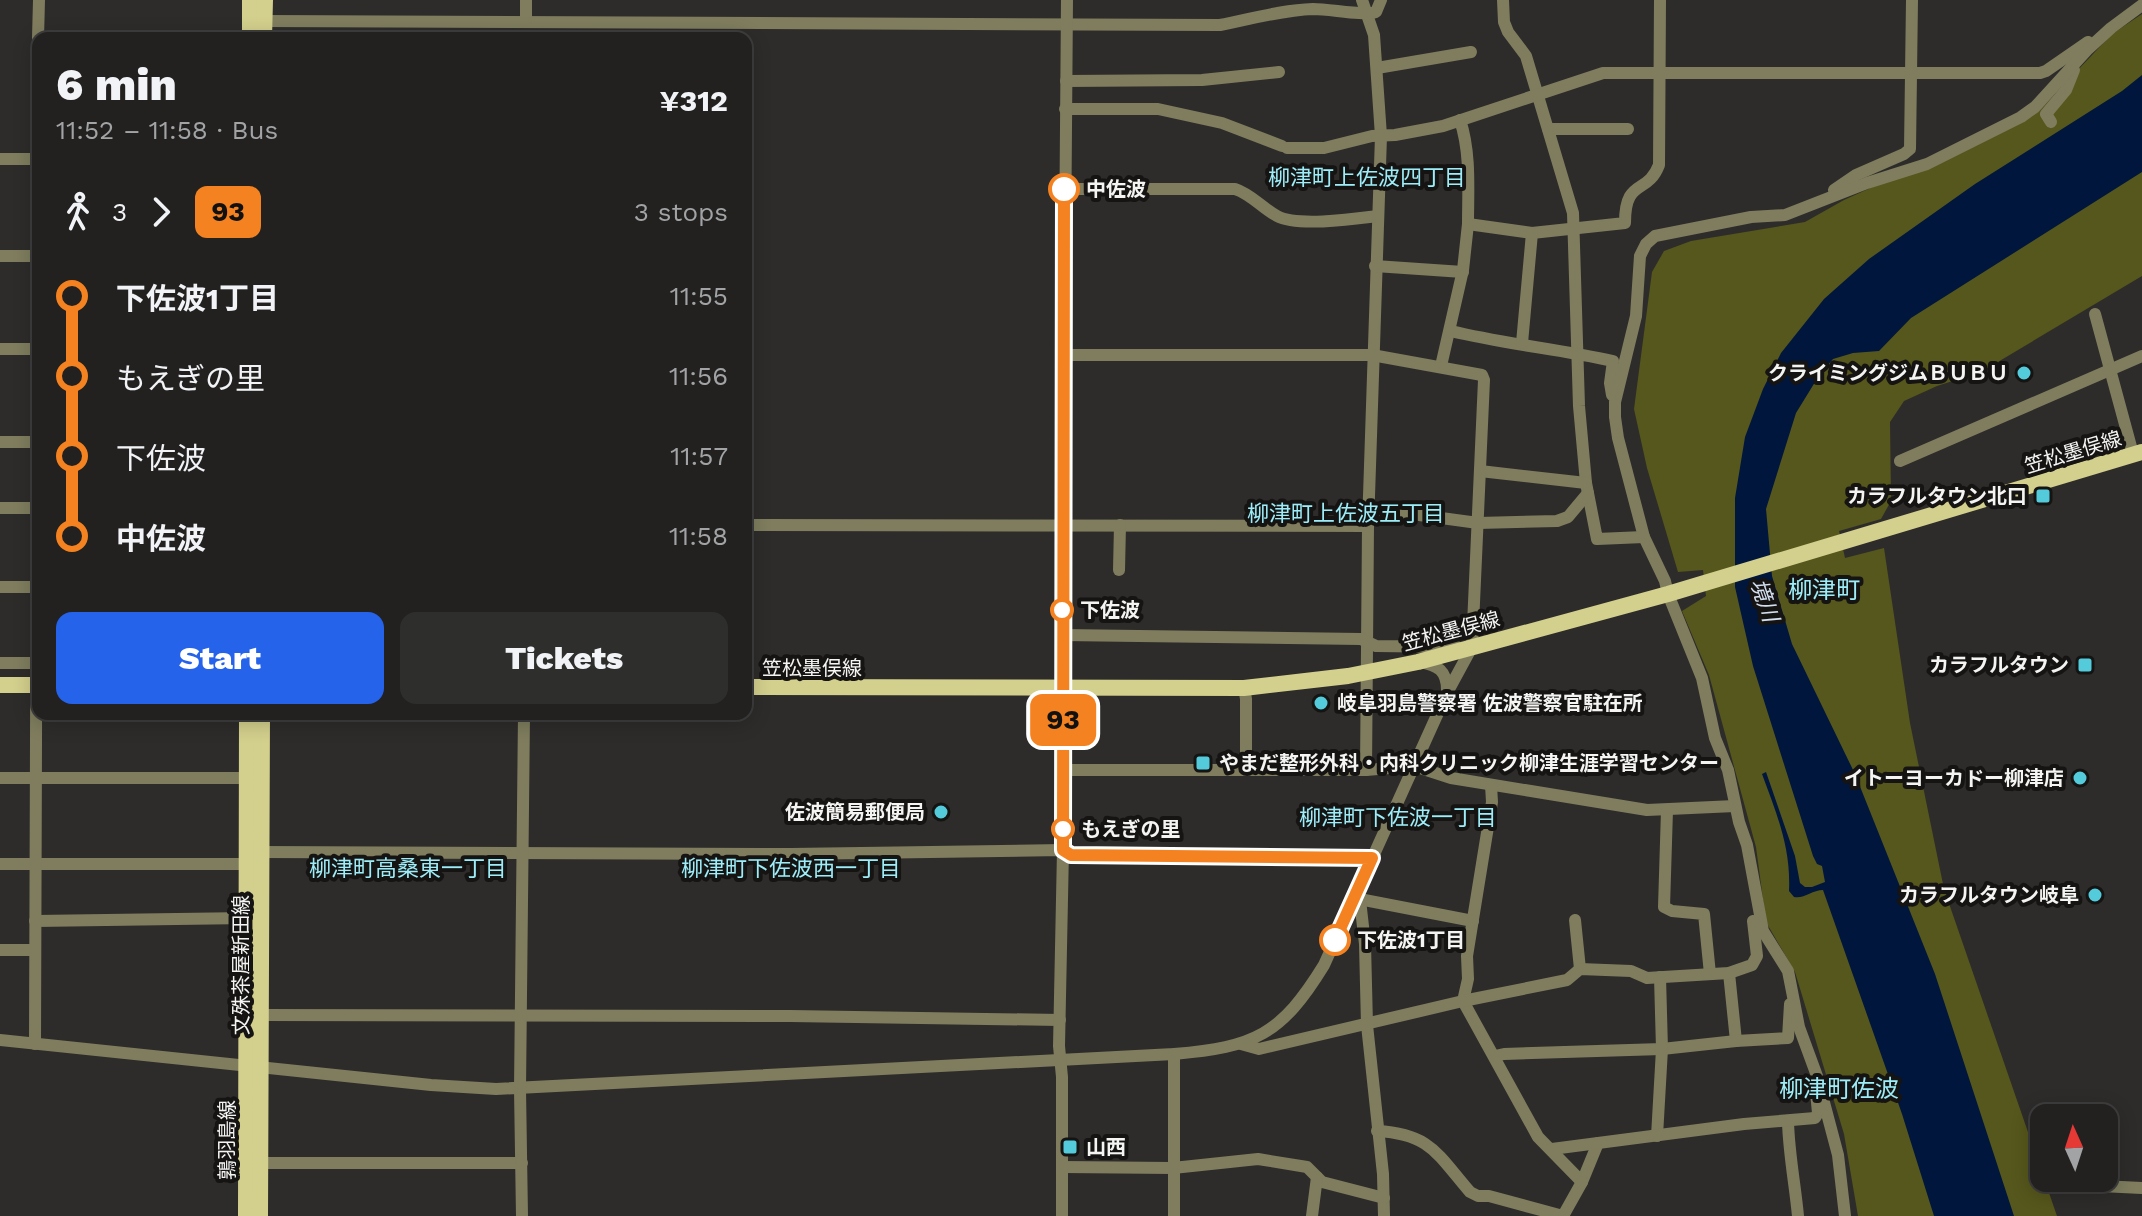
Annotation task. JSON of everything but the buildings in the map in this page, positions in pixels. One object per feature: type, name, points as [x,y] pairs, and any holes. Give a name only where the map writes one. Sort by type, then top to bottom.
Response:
[{"type":"main road","points":[[250,0],[250,32]]},
{"type":"main road","points":[[264,30],[265,0]]},
{"type":"main road","name":"笠松墨俣線","points":[[752,687],[1244,688],[1367,673],[1676,592],[2137,453]]},
{"type":"main road","points":[[0,685],[32,685]]},
{"type":"main road","points":[[247,720],[248,918],[254,1065]]},
{"type":"main road","name":"文殊茶屋新田線","points":[[260,1216],[254,1065],[261,1015],[262,720]]},
{"type":"main road","name":"鶉羽島線","points":[[246,1216],[254,1065]]},
{"type":"street","points":[[38,32],[39,0]]},
{"type":"street","points":[[526,0],[526,22]]},
{"type":"street","points":[[1062,1216],[1060,1020],[1067,0]]},
{"type":"street","points":[[1362,0],[1374,35],[1381,136],[1368,508],[1366,770]]},
{"type":"street","points":[[264,30],[526,22],[1220,25],[1283,11],[1311,9],[1368,15],[1376,12],[1381,0]]},
{"type":"street","points":[[1503,0],[1504,22],[1526,56],[1574,227],[1577,353],[1587,488],[1597,539],[1644,537]]},
{"type":"street","points":[[1468,224],[1532,233],[1625,223],[1629,195],[1658,170],[1660,0]]},
{"type":"street","points":[[1827,198],[1856,175],[1910,149],[1912,0]]},
{"type":"street","points":[[1615,402],[1636,316],[1640,256],[1655,236],[1751,217],[1785,215],[1927,164],[2035,107],[2097,41],[2142,5]]},
{"type":"street","points":[[1065,109],[1158,109],[1222,123],[1285,147],[1324,148],[1443,126],[1603,73],[2040,73],[2088,42],[2097,41]]},
{"type":"street","points":[[1377,68],[1471,52]]},
{"type":"street","points":[[2051,122],[2046,114],[2066,90],[2074,72],[2072,67]]},
{"type":"street","points":[[1066,81],[1202,80],[1279,72]]},
{"type":"street","points":[[1441,366],[1463,272],[1468,224],[1469,183],[1460,120]]},
{"type":"street","points":[[1548,129],[1628,129]]},
{"type":"street","points":[[0,159],[32,159]]},
{"type":"street","points":[[1064,189],[1235,189],[1244,191],[1284,219],[1330,221],[1378,216]]},
{"type":"street","points":[[1522,343],[1532,233]]},
{"type":"street","points":[[0,256],[32,256]]},
{"type":"street","points":[[1375,266],[1463,272]]},
{"type":"street","points":[[2095,314],[2137,453]]},
{"type":"street","points":[[1451,331],[1613,361],[1610,383],[1618,438],[1644,537],[1665,581],[1676,592],[1702,678],[1715,738],[1728,770],[1747,845],[1763,931],[1788,971],[1799,1027],[1817,1076],[1838,1155],[1841,1206],[1845,1216]]},
{"type":"street","points":[[0,349],[32,349]]},
{"type":"street","points":[[0,1040],[464,1088],[520,1089],[1174,1054],[1211,1051],[1241,1044],[1271,1030],[1301,1002],[1324,965],[1357,899],[1372,858],[1447,693],[1472,647],[1484,380],[1482,375],[1372,355],[1063,355]]},
{"type":"street","points":[[1900,461],[2142,356]]},
{"type":"street","points":[[0,442],[32,442]]},
{"type":"street","points":[[1480,471],[1587,488]]},
{"type":"street","points":[[1368,508],[1478,523],[1557,521],[1568,517],[1587,488]]},
{"type":"street","points":[[0,508],[32,508]]},
{"type":"street","points":[[752,525],[1368,526]]},
{"type":"street","points":[[1119,570],[1120,525]]},
{"type":"street","points":[[0,587],[32,587]]},
{"type":"street","points":[[1062,635],[1361,639],[1376,646],[1472,647]]},
{"type":"street","points":[[1418,662],[1434,664],[1443,671],[1447,678],[1447,693]]},
{"type":"street","points":[[0,663],[32,663]]},
{"type":"street","points":[[1244,688],[1246,770]]},
{"type":"street","points":[[35,1044],[36,720]]},
{"type":"street","points":[[522,1216],[520,1089],[524,720]]},
{"type":"street","points":[[1063,770],[1366,770],[1414,766],[1451,778],[1605,804],[1667,810],[1735,806]]},
{"type":"street","points":[[0,778],[247,778]]},
{"type":"street","points":[[1491,785],[1492,802],[1467,956],[1468,979],[1463,1001],[1538,1137],[1582,1182]]},
{"type":"street","points":[[1667,810],[1664,907],[1672,911],[1704,914],[1710,974]]},
{"type":"street","points":[[260,852],[791,854],[1063,850],[1071,855],[1372,858]]},
{"type":"street","points":[[0,864],[242,864]]},
{"type":"street","points":[[1357,899],[1473,921]]},
{"type":"street","points":[[1357,899],[1365,944],[1367,1025],[1384,1216]]},
{"type":"street","points":[[1241,1044],[1259,1049],[1567,980],[1580,969],[1631,971],[1647,978],[1729,973],[1752,965],[1757,956],[1753,918],[1759,907]]},
{"type":"street","points":[[35,921],[248,918]]},
{"type":"street","points":[[1575,920],[1580,969]]},
{"type":"street","points":[[0,950],[35,950]]},
{"type":"street","points":[[1729,973],[1736,1041]]},
{"type":"street","points":[[1657,1136],[1662,1049],[1660,977]]},
{"type":"street","points":[[1495,1056],[1662,1049],[1788,1038],[1790,1001],[1795,997]]},
{"type":"street","points":[[261,1015],[1060,1020]]},
{"type":"street","points":[[1174,1054],[1174,1216]]},
{"type":"street","points":[[1552,1149],[1815,1118],[1818,1113],[1814,1077],[1817,1076]]},
{"type":"street","points":[[1788,1122],[1789,1162],[1795,1175],[1798,1216]]},
{"type":"street","points":[[1377,1131],[1412,1136],[1427,1142],[1470,1192],[1478,1196],[1489,1196],[1563,1216],[1582,1182],[1598,1143]]},
{"type":"street","points":[[1062,1167],[1173,1168],[1258,1159],[1307,1167],[1322,1182],[1384,1198]]},
{"type":"street","points":[[260,1163],[522,1163]]},
{"type":"street","points":[[1312,1216],[1317,1177]]},
{"type":"street","points":[[2118,1187],[2142,1188]]},
{"type":"shaded area","points":[[2142,14],[2142,276],[1981,372],[1937,386],[1904,401],[1890,422],[1891,501],[1881,519],[1839,531],[1845,558],[1884,548],[1910,723],[1944,889],[2030,1138],[2030,1192],[2049,1192],[2057,1216],[1858,1216],[1844,1134],[1795,972],[1766,922],[1756,847],[1709,675],[1682,611],[1706,596],[1703,570],[1678,572],[1647,468],[1634,409],[1652,272],[1664,251],[1691,241],[1805,222],[1844,200],[2038,112],[2112,34]]},
{"type":"water","name":"境川","points":[[2142,75],[2142,172],[1911,318],[1879,351],[1853,353],[1833,359],[1796,413],[1766,509],[1772,576],[1792,644],[1855,774],[1935,974],[2014,1216],[1934,1216],[1902,1114],[1823,890],[1798,897],[1789,891],[1788,860],[1778,817],[1762,774],[1766,772],[1795,856],[1800,883],[1812,887],[1825,882],[1822,866],[1813,856],[1753,666],[1735,587],[1735,498],[1745,437],[1781,353],[1824,299],[1869,259],[1975,184],[2122,91]]},
{"type":"bus line","name":"93","points":[[1064,189],[1063,850],[1071,855],[1372,858],[1335,940]]},
{"type":"place","name":"中佐波","points":[[1064,189]]},
{"type":"place","name":"クライミングジムＢＵＢＵ","points":[[2024,373]]},
{"type":"place","name":"カラフルタウン北口","points":[[2043,496]]},
{"type":"place","name":"下佐波","points":[[1062,610]]},
{"type":"place","name":"カラフルタウン","points":[[2085,665]]},
{"type":"place","name":"岐阜羽島警察署 佐波警察官駐在所","points":[[1321,703]]},
{"type":"place","name":"やまだ整形外科・内科クリニック柳津生涯学習センター","points":[[1203,763]]},
{"type":"place","name":"イトーヨーカドー柳津店","points":[[2080,778]]},
{"type":"place","name":"佐波簡易郵便局","points":[[941,812]]},
{"type":"place","name":"もえぎの里","points":[[1063,829]]},
{"type":"place","name":"カラフルタウン岐阜","points":[[2095,895]]},
{"type":"place","name":"下佐波1丁目","points":[[1335,940]]},
{"type":"place","name":"山西","points":[[1070,1147]]},
{"type":"district","name":"柳津町上佐波四丁目","points":[[1367,177]]},
{"type":"district","name":"柳津町上佐波五丁目","points":[[1346,513]]},
{"type":"district","name":"柳津町","points":[[1824,590]]},
{"type":"district","name":"柳津町下佐波一丁目","points":[[1398,817]]},
{"type":"district","name":"柳津町高桑東一丁目","points":[[408,868]]},
{"type":"district","name":"柳津町下佐波西一丁目","points":[[791,868]]},
{"type":"district","name":"柳津町佐波","points":[[1839,1089]]}]
